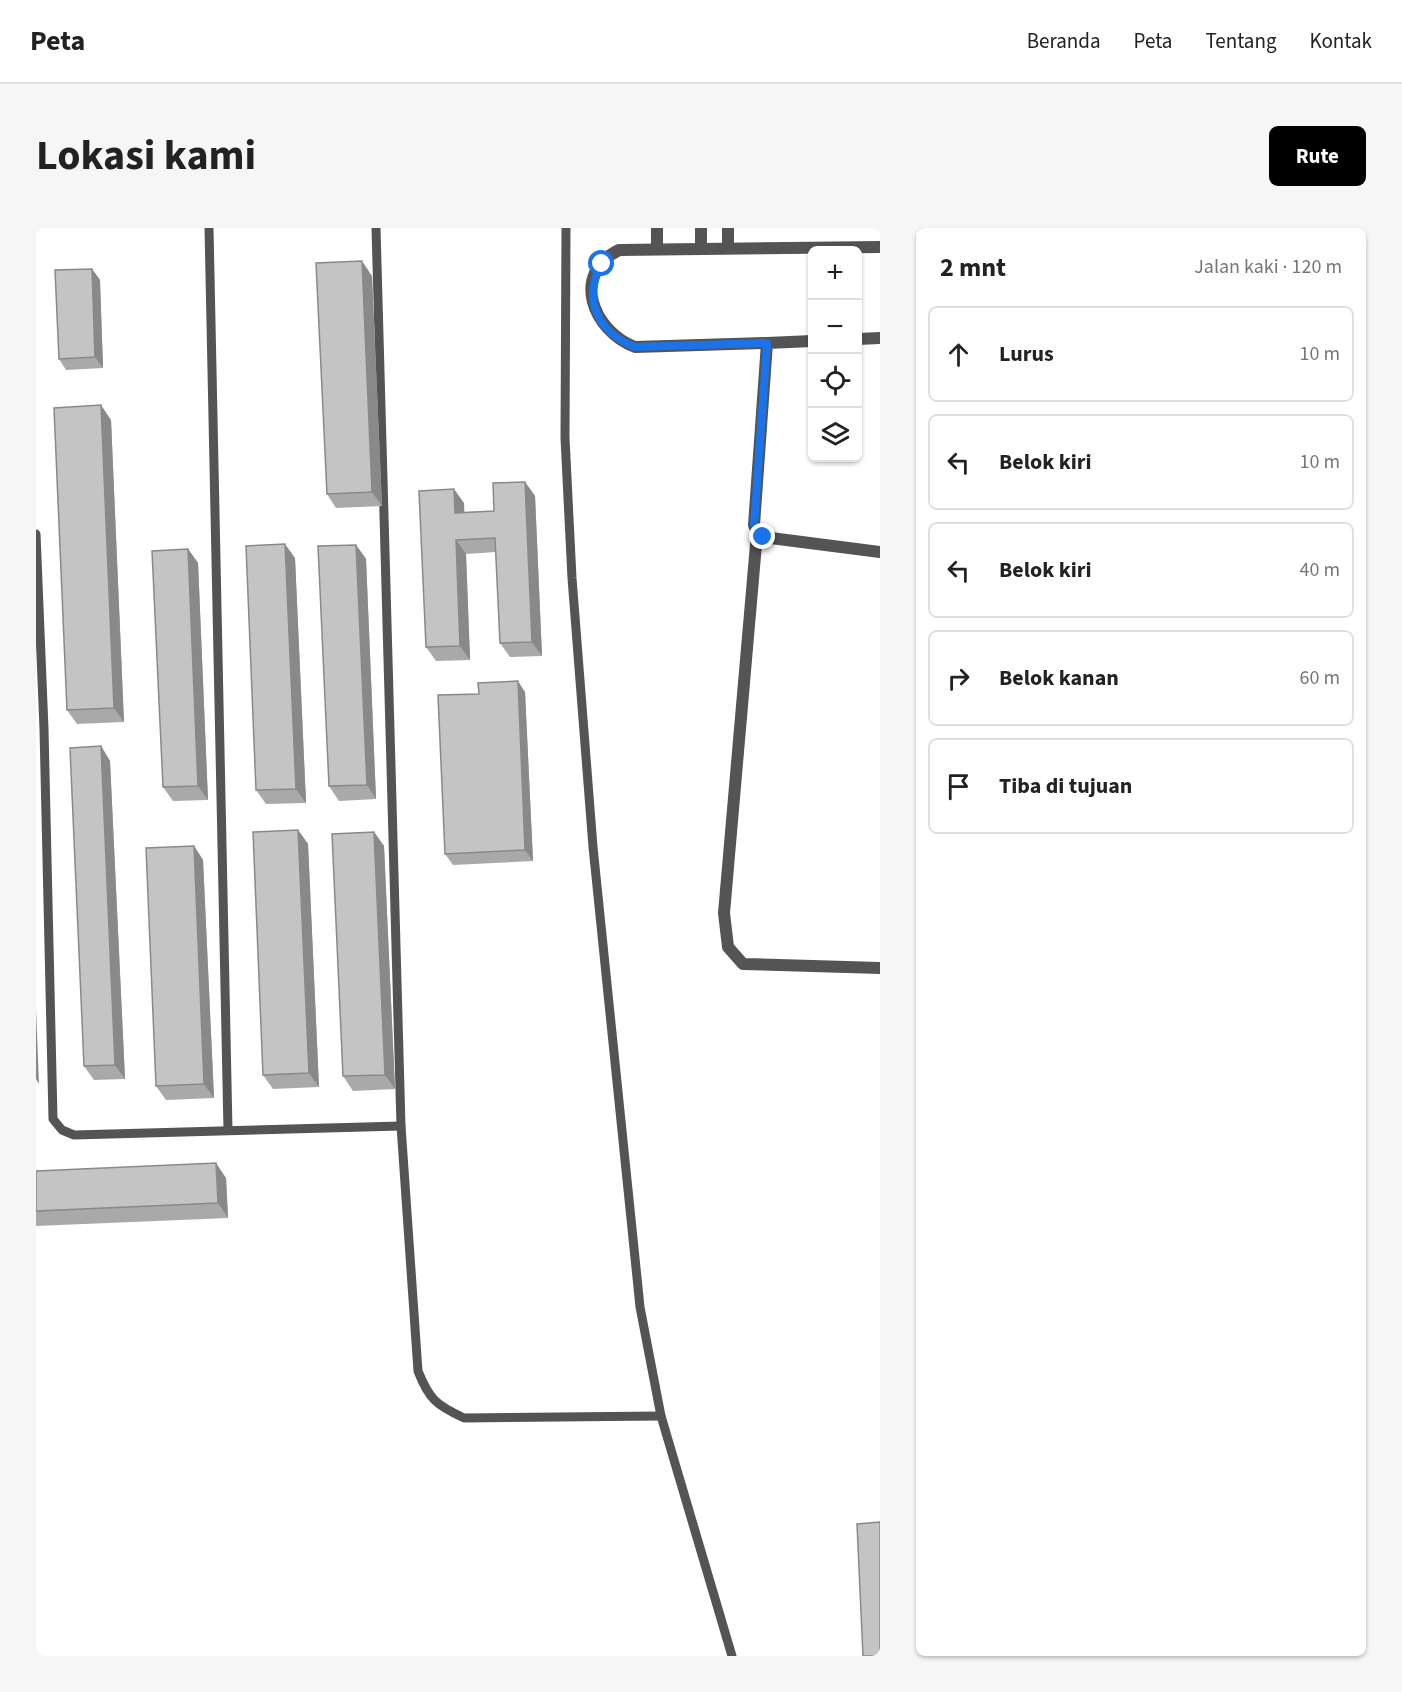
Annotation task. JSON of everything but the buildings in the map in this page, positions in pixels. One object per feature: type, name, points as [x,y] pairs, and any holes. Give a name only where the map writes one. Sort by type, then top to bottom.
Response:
[{"type":"street","points":[[657,228],[657,249]]},
{"type":"street","points":[[701,228],[701,248]]},
{"type":"street","points":[[728,228],[728,248]]},
{"type":"street","points":[[808,341],[635,347],[610,333],[593,308],[591,294],[596,274],[609,255],[619,250],[880,247]]},
{"type":"street","points":[[862,339],[880,338]]},
{"type":"street","points":[[767,343],[754,525],[757,533],[724,914],[728,946],[744,964],[880,968]]},
{"type":"street","points":[[757,533],[763,537],[880,552]]},
{"type":"lane","points":[[209,228],[228,1130]]},
{"type":"lane","points":[[376,228],[401,1126],[418,1371],[427,1393],[441,1407],[464,1418],[662,1416]]},
{"type":"lane","points":[[566,228],[565,449],[572,578],[593,848],[640,1307],[662,1416],[732,1656]]},
{"type":"lane","points":[[36,534],[53,1119],[62,1130],[74,1135],[401,1126]]},
{"type":"route","points":[[602,264],[596,274],[591,294],[593,308],[610,333],[621,341],[635,347],[767,343],[754,525],[757,533],[763,537]]}]
